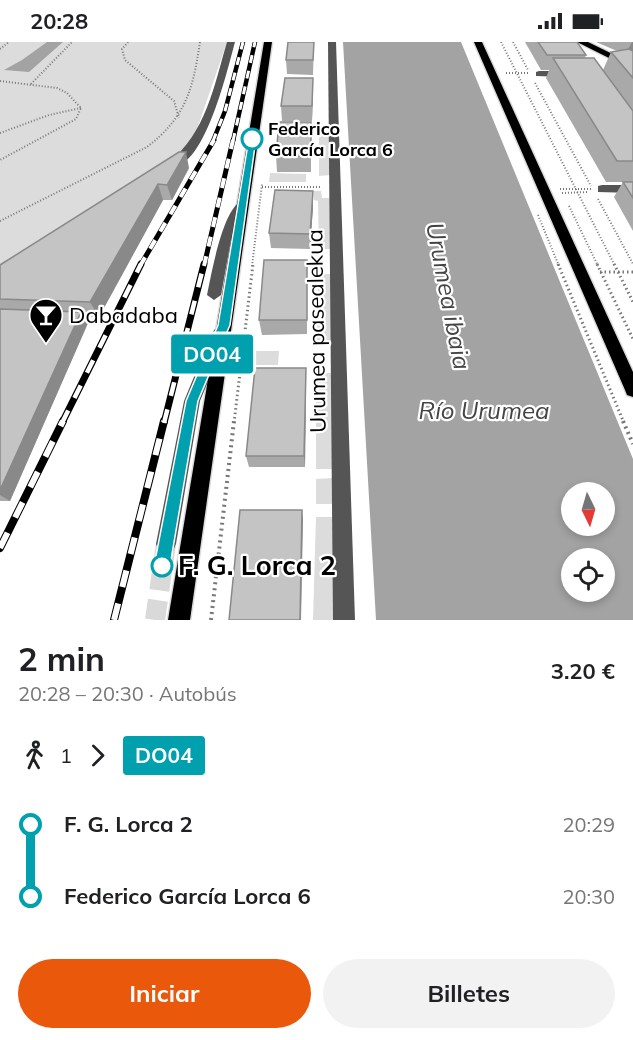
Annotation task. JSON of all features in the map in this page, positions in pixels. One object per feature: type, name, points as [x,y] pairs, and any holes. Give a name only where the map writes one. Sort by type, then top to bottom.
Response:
[{"type":"main road","points":[[179,620],[268,42]]},
{"type":"main road","points":[[478,42],[633,390]]},
{"type":"main road","points":[[577,45],[631,64]]},
{"type":"street","points":[[162,171],[178,161],[201,134],[231,42]]},
{"type":"street","name":"Urumea pasealekua","points":[[332,42],[344,620]]},
{"type":"street","points":[[535,74],[578,74]]},
{"type":"street","points":[[597,189],[633,189]]},
{"type":"street","points":[[214,295],[225,240],[242,205]]},
{"type":"street","points":[[165,544],[192,401],[224,325]]},
{"type":"path","points":[[0,49],[9,42]]},
{"type":"path","points":[[30,85],[72,42]]},
{"type":"path","points":[[128,42],[122,49],[125,60],[174,101],[179,118]]},
{"type":"path","points":[[0,221],[147,147],[168,133],[188,100],[200,42]]},
{"type":"path","points":[[501,42],[633,302]]},
{"type":"path","points":[[513,42],[535,74],[597,189],[633,263]]},
{"type":"path","points":[[506,74],[535,74]]},
{"type":"path","points":[[0,81],[57,88],[67,93],[81,108]]},
{"type":"path","points":[[0,133],[49,115],[81,108]]},
{"type":"path","points":[[0,160],[76,119],[81,108]]},
{"type":"path","points":[[211,620],[263,176]]},
{"type":"path","points":[[245,187],[335,187]]},
{"type":"path","points":[[560,189],[597,189]]},
{"type":"path","points":[[537,214],[633,444]]},
{"type":"path","points":[[600,272],[633,272]]},
{"type":"shaded area","points":[[0,42],[227,42],[196,132],[186,147],[169,161],[0,267]]},
{"type":"shaded area","points":[[319,136],[330,136],[331,175],[319,176]]},
{"type":"shaded area","points":[[270,173],[306,174],[306,182],[269,182]]},
{"type":"shaded area","points":[[314,191],[321,191],[322,198],[331,198],[332,249],[319,249],[318,201],[314,200]]},
{"type":"shaded area","points":[[318,274],[332,274],[333,343],[317,343]]},
{"type":"shaded area","points":[[250,351],[279,351],[278,365],[249,365]]},
{"type":"shaded area","points":[[316,373],[333,373],[334,469],[316,469]]},
{"type":"shaded area","points":[[334,478],[335,504],[316,504],[316,479]]},
{"type":"shaded area","points":[[316,517],[336,517],[335,620],[313,620]]},
{"type":"water","points":[[47,42],[63,42],[29,72],[4,70],[22,60]]},
{"type":"water","name":"Río Urumea","points":[[343,42],[461,42],[633,459],[633,620],[376,620]]},
{"type":"building","points":[[288,42],[314,42],[313,60],[286,60]]},
{"type":"building","points":[[538,42],[577,42],[586,55],[547,55]]},
{"type":"building","points":[[629,49],[633,51],[633,78],[611,52]]},
{"type":"building","points":[[553,58],[594,58],[633,111],[633,161],[617,161]]},
{"type":"building","points":[[285,78],[313,78],[312,106],[281,106]]},
{"type":"building","points":[[279,122],[311,122],[311,156],[276,156]]},
{"type":"building","points":[[179,152],[186,152],[167,185],[158,184],[90,302],[0,299],[0,265]]},
{"type":"building","points":[[623,182],[633,182],[633,198]]},
{"type":"building","points":[[275,190],[313,191],[310,234],[269,233]]},
{"type":"building","points":[[264,260],[307,260],[307,320],[259,320]]},
{"type":"building","points":[[0,309],[81,312],[0,490]]},
{"type":"building","points":[[255,368],[306,368],[304,456],[246,456]]},
{"type":"building","points":[[240,510],[302,510],[300,620],[229,620]]},
{"type":"tunnel","points":[[155,620],[166,544]]},
{"type":"railway","points":[[213,141],[225,111],[243,42]]},
{"type":"railway","points":[[233,141],[255,42]]},
{"type":"railway","points":[[140,266],[214,140]]},
{"type":"railway","points":[[204,266],[233,140]]},
{"type":"railway","points":[[164,423],[204,264]]},
{"type":"railway","points":[[62,423],[140,266]]},
{"type":"railway","points":[[0,548],[63,421]]},
{"type":"railway","points":[[114,620],[164,421]]},
{"type":"bus line","name":"DO04","points":[[162,566],[192,401],[224,325],[252,139]]},
{"type":"place","name":"Federico García Lorca 6","points":[[252,139]]},
{"type":"place","name":"Dabadaba","points":[[46,344]]},
{"type":"place","name":"F. G. Lorca 2","points":[[162,566]]},
{"type":"water label","name":"Urumea ibaia","points":[[448,296]]}]
